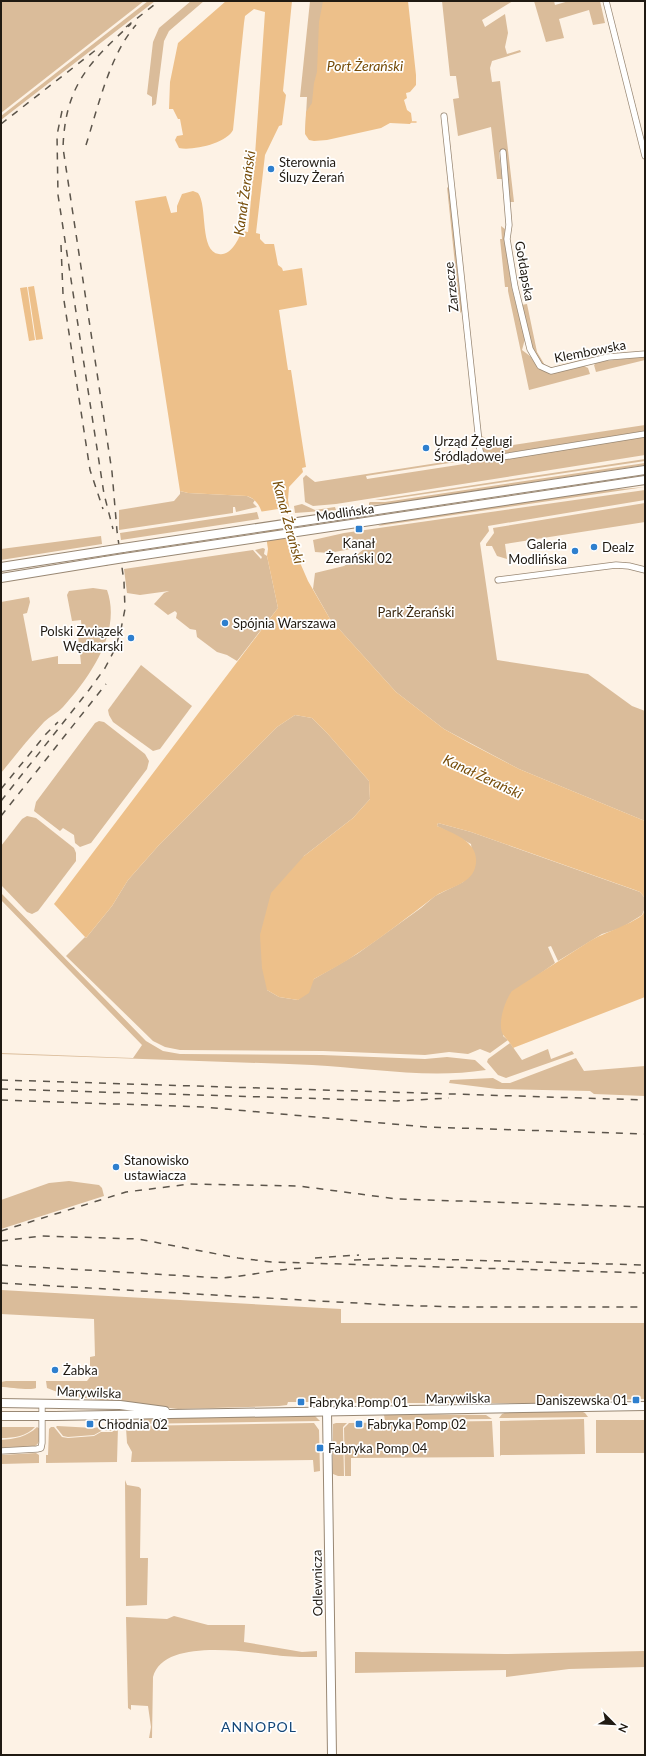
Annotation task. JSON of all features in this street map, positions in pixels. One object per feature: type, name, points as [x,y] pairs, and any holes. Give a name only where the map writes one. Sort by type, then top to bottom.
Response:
[{"type":"main road","name":"Modlińska","points":[[1,567],[645,470]]},
{"type":"main road","name":"Modlińska","points":[[1,578],[297,531],[645,480]]},
{"type":"main road","name":"Marywilska","points":[[1,1403],[120,1404],[175,1413]]},
{"type":"main road","name":"Marywilska","points":[[1,1416],[645,1406]]},
{"type":"main road","name":"Odlewnicza","points":[[327,1411],[332,1755]]},
{"type":"street","points":[[606,1],[645,156]]},
{"type":"street","name":"Zarzecze","points":[[444,116],[472,382],[480,451],[482,455],[490,459],[645,434]]},
{"type":"street","name":"Gołdapska","points":[[503,152],[509,225],[507,238],[515,287],[530,349],[540,366]]},
{"type":"street","name":"Klembowska","points":[[540,366],[551,371],[608,356],[645,354]]},
{"type":"street","points":[[498,580],[616,565],[629,566],[645,570]]},
{"type":"street","points":[[1,1451],[41,1448],[43,1416],[42,1403]]},
{"type":"green space","points":[[1,1],[144,1],[1,113]]},
{"type":"green space","points":[[148,1],[155,1],[1,120],[1,116]]},
{"type":"green space","points":[[191,1],[204,1],[169,31],[164,41],[156,104],[152,106],[152,97],[147,94],[153,42],[159,28]]},
{"type":"green space","points":[[310,1],[349,1],[305,134],[307,97],[300,97]]},
{"type":"green space","points":[[442,1],[513,1],[482,20],[485,27],[505,14],[508,33],[505,47],[507,54],[520,50],[521,52],[492,61],[490,68],[492,82],[500,81],[514,202],[509,202],[505,152],[499,152],[502,179],[497,179],[491,127],[458,136],[453,99],[459,98],[456,76],[450,76]]},
{"type":"green space","points":[[534,1],[554,1],[555,5],[569,1],[600,1],[605,23],[593,25],[589,10],[559,19],[564,38],[546,42]]},
{"type":"green space","points":[[447,187],[449,189],[462,311],[460,313]]},
{"type":"green space","points":[[501,226],[505,229],[504,239],[512,289],[525,339],[522,350],[530,356],[538,367],[554,373],[584,366],[588,368],[590,374],[529,390],[508,287],[505,287],[500,239],[502,239]]},
{"type":"green space","points":[[527,304],[537,352],[546,366],[539,361],[530,343],[521,305]]},
{"type":"green space","points":[[645,357],[645,360],[596,372],[594,365],[597,362]]},
{"type":"green space","points":[[589,358],[562,368],[553,369],[547,367],[554,367]]},
{"type":"green space","points":[[645,425],[645,431],[490,456],[483,453],[482,436],[499,447]]},
{"type":"green space","points":[[645,436],[645,455],[336,504],[313,506],[305,502],[303,478],[306,475],[315,482],[476,457],[476,454],[478,456],[475,459],[366,476],[367,479],[477,462],[482,459],[487,460]]},
{"type":"green space","points":[[645,459],[645,461],[385,500],[375,500]]},
{"type":"green space","points":[[645,463],[645,465],[639,466],[390,504],[369,505],[370,502],[385,502]]},
{"type":"green space","points":[[645,487],[378,526],[384,523],[599,491]]},
{"type":"green space","name":"Park Żerański","points":[[645,490],[645,500],[488,526],[489,531],[480,543],[497,660],[588,674],[632,706],[645,711],[645,821],[519,769],[444,729],[396,692],[330,619],[313,589],[315,573],[344,566],[352,561],[355,556],[368,546],[329,553],[315,552],[313,540],[344,533]]},
{"type":"green space","points":[[180,491],[188,493],[247,496],[255,500],[253,503],[257,507],[236,512],[235,507],[233,507],[233,513],[119,530],[119,510],[174,501],[180,494]]},
{"type":"green space","points":[[645,503],[645,522],[505,544],[507,559],[497,556],[492,546],[486,546],[494,533],[493,528]]},
{"type":"green space","points":[[302,504],[315,510],[335,507],[336,510],[295,513],[294,506]]},
{"type":"green space","points":[[257,512],[259,519],[121,540],[120,533]]},
{"type":"green space","points":[[101,536],[102,544],[1,560],[1,549]]},
{"type":"green space","name":"Spójnia Warszawa","points":[[265,549],[264,554],[267,556],[278,608],[237,661],[227,655],[217,652],[197,637],[196,630],[190,629],[176,618],[177,613],[175,611],[168,615],[154,604],[164,593],[169,591],[140,595],[127,593],[124,569],[253,550],[261,559],[262,557],[255,550]]},
{"type":"green space","points":[[93,588],[107,590],[111,606],[107,638],[101,653],[93,668],[73,695],[61,709],[44,722],[1,773],[1,602],[29,597],[30,602],[27,613],[23,614],[32,661],[58,656],[58,664],[81,664],[78,634],[82,633],[81,620],[72,621],[67,595],[69,591]]},
{"type":"green space","points":[[141,665],[192,706],[160,749],[153,751],[113,722],[108,710]]},
{"type":"green space","points":[[295,715],[312,718],[327,733],[369,781],[370,799],[353,818],[304,856],[267,990],[279,997],[298,1000],[314,979],[357,954],[421,908],[435,896],[463,882],[474,869],[471,844],[437,826],[438,823],[471,832],[640,892],[645,898],[645,908],[642,915],[621,928],[602,934],[558,961],[551,946],[548,947],[555,963],[527,983],[503,1036],[508,1040],[490,1053],[480,1049],[468,1054],[449,1052],[425,1055],[323,1051],[180,1050],[165,1047],[153,1041],[66,956],[85,937],[86,938],[112,906],[128,880],[159,845],[277,727]]},
{"type":"green space","points":[[99,721],[104,722],[145,754],[149,761],[147,769],[91,843],[80,847],[75,843],[74,835],[63,828],[60,831],[34,811],[36,802],[95,723]]},
{"type":"green space","points":[[27,816],[36,818],[74,848],[76,853],[76,861],[38,911],[32,914],[27,912],[1,885],[1,846],[22,819]]},
{"type":"green space","points":[[1,893],[146,1041],[163,1051],[180,1054],[322,1055],[425,1059],[447,1057],[475,1060],[486,1070],[421,1073],[312,1065],[1,1054],[133,1058],[142,1045],[1,900]]},
{"type":"green space","points":[[510,1043],[522,1060],[548,1049],[551,1059],[572,1051],[574,1054],[506,1078],[498,1075],[487,1062],[488,1059]]},
{"type":"green space","points":[[576,1058],[584,1071],[645,1066],[645,1096],[594,1094],[590,1091],[497,1089],[449,1083],[450,1080],[493,1078],[502,1083],[510,1083]]},
{"type":"green space","points":[[69,1181],[99,1185],[102,1188],[104,1196],[1,1229],[1,1200],[49,1183]]},
{"type":"green space","points":[[1,1290],[341,1309],[341,1323],[645,1323],[645,1399],[604,1400],[603,1403],[342,1403],[336,1400],[331,1400],[324,1402],[288,1402],[287,1405],[279,1406],[178,1409],[60,1395],[60,1393],[47,1388],[46,1381],[87,1381],[90,1377],[90,1357],[95,1356],[94,1319],[1,1314]]},
{"type":"green space","points":[[36,1381],[36,1388],[25,1389],[1,1387],[1,1382]]},
{"type":"green space","points":[[581,1411],[588,1417],[499,1418],[502,1414],[507,1412]]},
{"type":"green space","points":[[314,1415],[320,1421],[134,1424],[142,1418]]},
{"type":"green space","points":[[384,1415],[486,1415],[492,1419],[385,1420]]},
{"type":"green space","points":[[584,1419],[585,1454],[500,1456],[500,1421]]},
{"type":"green space","points":[[596,1420],[645,1420],[645,1453],[596,1453]]},
{"type":"green space","points":[[492,1421],[494,1457],[351,1458],[351,1476],[345,1476],[344,1428],[349,1423]]},
{"type":"green space","points":[[314,1423],[319,1430],[320,1471],[314,1472],[313,1460],[131,1462],[132,1452],[127,1443],[126,1428],[128,1426]]},
{"type":"green space","points":[[347,1423],[343,1427],[344,1476],[333,1474],[333,1424]]},
{"type":"green space","points":[[108,1425],[117,1426],[111,1431],[103,1430],[94,1435],[68,1437],[63,1436],[56,1427],[94,1428]]},
{"type":"green space","points":[[1,1427],[35,1427],[28,1433],[20,1436],[1,1438]]},
{"type":"green space","points":[[37,1427],[40,1429],[40,1437],[36,1446],[1,1448],[1,1440],[25,1435]]},
{"type":"green space","points":[[54,1427],[62,1437],[68,1438],[94,1436],[101,1432],[112,1432],[118,1427],[117,1462],[46,1463],[46,1455],[48,1455],[49,1429]]},
{"type":"green space","points":[[36,1453],[39,1455],[39,1463],[1,1464],[1,1455]]},
{"type":"green space","points":[[125,1480],[127,1485],[139,1487],[141,1489],[140,1558],[148,1558],[147,1605],[126,1606]]},
{"type":"green space","points":[[174,1616],[208,1625],[245,1625],[244,1642],[302,1652],[317,1651],[317,1657],[211,1650],[191,1652],[174,1656],[161,1664],[153,1677],[152,1738],[149,1738],[151,1727],[148,1706],[131,1705],[131,1710],[128,1708],[126,1617],[167,1619]]},
{"type":"green space","points":[[645,1651],[645,1667],[569,1669],[506,1677],[506,1670],[355,1673],[355,1652],[505,1654]]},
{"type":"water","name":"Kanał Żerański","points":[[226,1],[292,1],[283,91],[286,95],[282,125],[279,126],[265,155],[256,233],[260,234],[260,239],[265,244],[274,244],[278,265],[283,271],[302,268],[307,305],[279,310],[288,370],[291,370],[306,467],[302,468],[303,472],[289,487],[288,500],[298,558],[308,581],[330,619],[396,692],[444,729],[519,769],[645,821],[645,898],[640,892],[635,890],[471,832],[438,823],[437,826],[459,836],[471,846],[475,852],[475,868],[472,874],[457,886],[434,897],[353,957],[314,979],[309,993],[298,1000],[279,997],[267,990],[262,968],[260,935],[271,893],[304,856],[353,818],[370,799],[369,781],[312,718],[295,715],[277,727],[159,845],[128,880],[112,906],[86,938],[54,904],[278,608],[267,556],[268,549],[264,518],[258,504],[247,496],[188,493],[180,491],[135,201],[166,196],[171,213],[177,212],[177,206],[182,194],[193,191],[198,193],[203,208],[206,237],[213,251],[219,254],[227,253],[234,247],[242,231],[248,232],[265,12],[254,9],[245,16],[233,130],[230,135],[209,145],[185,149],[179,148],[175,140],[177,136],[183,135],[180,119],[178,119],[173,109],[169,109],[170,82],[178,43]]},
{"type":"water","name":"Port Żerański","points":[[323,1],[408,1],[416,75],[416,85],[410,92],[406,93],[407,98],[404,100],[407,110],[411,113],[412,121],[410,124],[390,123],[381,128],[327,140],[309,140],[305,134],[306,112],[312,103],[314,83],[317,72],[319,22]]},
{"type":"water","points":[[34,286],[43,339],[36,340],[28,287]]},
{"type":"water","points":[[27,287],[35,340],[29,341],[20,288]]},
{"type":"water","points":[[645,908],[645,997],[513,1048],[504,1036],[501,1026],[502,1013],[512,991],[590,941],[639,917],[643,914]]},
{"type":"pier","points":[[291,507],[294,527],[263,531],[259,512]]},
{"type":"waterway","points":[[410,122],[416,122]]},
{"type":"railway","points":[[126,27],[159,1]]},
{"type":"railway","points":[[1,801],[105,668],[115,649],[125,609],[124,582],[117,531],[112,472],[63,148],[68,108],[74,92],[91,64],[131,24]]},
{"type":"railway","points":[[86,145],[100,98],[112,66],[127,37],[136,25]]},
{"type":"railway","points":[[1,124],[97,49]]},
{"type":"railway","points":[[62,111],[57,135],[58,195],[104,494],[113,529]]},
{"type":"railway","points":[[61,245],[63,294],[90,470],[103,509]]},
{"type":"railway","points":[[1,816],[106,684]]},
{"type":"railway","points":[[1,789],[46,734],[58,722]]},
{"type":"railway","points":[[1,1080],[645,1100]]},
{"type":"railway","points":[[1,1089],[397,1101],[449,1098]]},
{"type":"railway","points":[[1,1100],[203,1107],[426,1127],[645,1134]]},
{"type":"railway","points":[[1,1231],[126,1192],[190,1184],[299,1186],[397,1199],[645,1207]]},
{"type":"railway","points":[[1,1241],[41,1236],[138,1239],[238,1258],[272,1262],[645,1273]]},
{"type":"railway","points":[[315,1258],[359,1255]]},
{"type":"railway","points":[[354,1260],[392,1258],[645,1265]]},
{"type":"railway","points":[[1,1265],[221,1278],[304,1268]]},
{"type":"railway","points":[[1,1283],[391,1305],[457,1307],[645,1307]]},
{"type":"place","name":"Sterownia Śluzy Żerań","points":[[271,169]]},
{"type":"place","name":"Urząd Żeglugi Śródlądowej","points":[[426,448]]},
{"type":"place","name":"Kanał Żerański 02","points":[[359,529]]},
{"type":"place","name":"Dealz","points":[[594,547]]},
{"type":"place","name":"Galeria Modlińska","points":[[575,551]]},
{"type":"place","name":"Spójnia Warszawa","points":[[225,623]]},
{"type":"place","name":"Polski Związek Wędkarski","points":[[131,638]]},
{"type":"place","name":"Stanowisko ustawiacza","points":[[116,1167]]},
{"type":"place","name":"Żabka","points":[[55,1370]]},
{"type":"place","name":"Daniszewska 01","points":[[636,1400]]},
{"type":"place","name":"Fabryka Pomp 01","points":[[301,1402]]},
{"type":"place","name":"Chłodnia 02","points":[[90,1424]]},
{"type":"place","name":"Fabryka Pomp 02","points":[[359,1424]]},
{"type":"place","name":"Fabryka Pomp 04","points":[[320,1448]]},
{"type":"district","name":"ANNOPOL","points":[[259,1726]]}]
